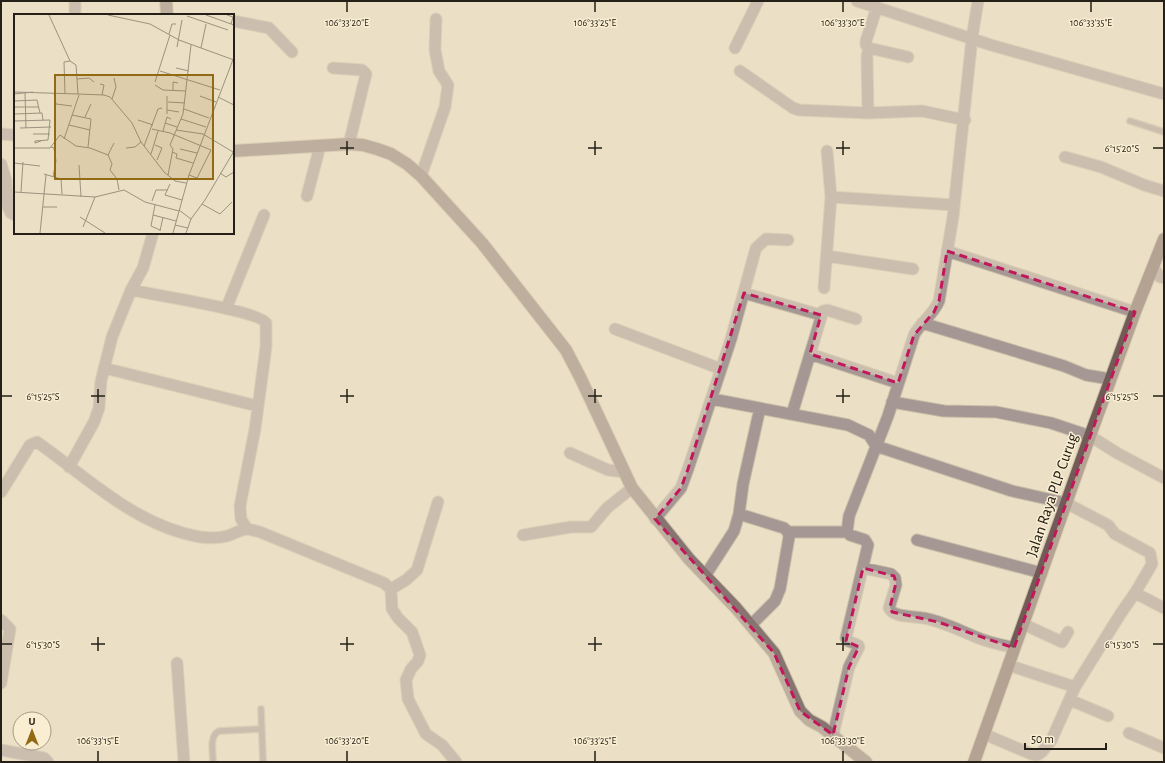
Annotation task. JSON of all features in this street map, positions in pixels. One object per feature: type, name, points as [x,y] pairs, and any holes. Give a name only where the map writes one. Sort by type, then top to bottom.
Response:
[{"type":"main road","name":"Jalan Raya PLP Curug","points":[[974,762],[1110,379],[1164,240]]},
{"type":"street","points":[[75,1],[75,14]]},
{"type":"street","points":[[166,1],[167,14]]},
{"type":"street","points":[[735,48],[758,1]]},
{"type":"street","points":[[857,1],[972,38],[1164,94]]},
{"type":"street","points":[[847,532],[850,516],[892,402],[914,335],[922,323],[934,312],[939,301],[954,205],[972,38],[978,1]]},
{"type":"street","points":[[877,7],[866,45],[870,48],[908,57]]},
{"type":"street","points":[[421,176],[445,107],[448,85],[440,71],[435,50],[436,19]]},
{"type":"street","points":[[234,21],[270,28],[292,52]]},
{"type":"street","points":[[868,113],[867,56],[870,48]]},
{"type":"street","points":[[333,68],[362,70],[366,74],[349,144]]},
{"type":"street","points":[[740,71],[793,108],[799,110],[868,113],[922,111],[964,120]]},
{"type":"street","points":[[1,134],[14,135]]},
{"type":"street","points":[[234,151],[349,144],[363,145],[391,154],[408,164],[421,176],[482,243],[566,350],[632,488],[655,518],[705,576],[751,625],[774,653],[800,711],[866,762]]},
{"type":"street","points":[[307,196],[320,146]]},
{"type":"street","points":[[824,288],[831,197],[827,151]]},
{"type":"street","points":[[1065,157],[1101,167],[1144,185],[1164,191]]},
{"type":"street","points":[[1,164],[6,180],[8,207],[11,213],[14,214]]},
{"type":"street","points":[[831,197],[954,205]]},
{"type":"street","points":[[226,309],[264,215]]},
{"type":"street","points":[[69,467],[94,422],[99,408],[104,368],[112,337],[131,290],[143,268],[153,234]]},
{"type":"street","points":[[655,518],[681,488],[712,399],[756,248],[761,242],[773,238],[788,240]]},
{"type":"street","points":[[947,251],[1135,312]]},
{"type":"street","points":[[827,256],[913,269]]},
{"type":"street","points":[[1153,267],[1160,277],[1164,278]]},
{"type":"street","points":[[131,290],[226,309],[256,317],[264,320],[266,323],[266,347],[255,429],[240,506],[241,519],[247,529]]},
{"type":"street","points":[[744,293],[822,314]]},
{"type":"street","points":[[792,414],[823,311],[827,310],[856,319]]},
{"type":"street","points":[[922,323],[1064,366],[1086,375],[1110,379]]},
{"type":"street","points":[[615,329],[721,369]]},
{"type":"street","points":[[810,354],[898,382]]},
{"type":"street","points":[[104,368],[258,406]]},
{"type":"street","points":[[712,399],[858,428],[869,435],[876,446],[1012,491],[1066,503],[1108,525],[1115,534],[1150,553],[1152,564],[1135,594],[1121,613],[1075,687],[1051,741],[1040,755],[1031,754],[984,734]]},
{"type":"street","points":[[892,402],[937,410],[996,412],[1052,423],[1090,436],[1117,453],[1164,478]]},
{"type":"street","points":[[705,576],[731,537],[739,514],[744,477],[760,408]]},
{"type":"street","points":[[1,492],[30,445],[37,442],[92,485],[131,510],[179,532],[202,537],[226,536],[247,529],[260,532],[384,584],[391,589]]},
{"type":"street","points":[[570,453],[608,470],[625,472]]},
{"type":"street","points":[[522,535],[571,527],[591,527],[607,508],[632,488]]},
{"type":"street","points":[[391,589],[406,580],[417,570],[438,502]]},
{"type":"street","points":[[739,514],[784,528],[788,532],[847,532],[850,535],[865,540],[867,543],[863,568],[846,638],[848,642],[858,645],[859,647],[850,667],[833,735]]},
{"type":"street","points":[[751,625],[771,606],[780,589],[788,546],[788,532]]},
{"type":"street","points":[[917,540],[1042,573]]},
{"type":"street","points":[[863,568],[891,574],[895,577],[896,585],[890,608],[892,612],[904,616],[931,620],[983,640],[1014,648]]},
{"type":"street","points":[[391,589],[392,609],[398,618],[412,632],[420,654],[418,662],[411,669],[406,680],[408,700],[426,734],[442,745],[456,762]]},
{"type":"street","points":[[1135,594],[1164,608]]},
{"type":"street","points":[[1,620],[10,629],[1,683]]},
{"type":"street","points":[[1022,624],[1062,642],[1068,632]]},
{"type":"street","points":[[177,663],[184,762]]},
{"type":"street","points":[[1008,665],[1075,687]]},
{"type":"street","points":[[1070,700],[1108,716]]},
{"type":"street","points":[[1129,733],[1164,748]]},
{"type":"street","points":[[1,750],[44,758],[48,762]]},
{"type":"lane","points":[[1130,121],[1164,132]]},
{"type":"lane","points":[[260,709],[263,762]]},
{"type":"lane","points":[[213,762],[212,738],[215,733],[219,731],[261,729]]},
{"type":"highlighted area","points":[[947,251],[1135,312],[1014,648],[938,622],[892,612],[890,607],[896,583],[894,576],[863,568],[846,641],[859,647],[849,667],[833,735],[800,711],[774,653],[655,519],[681,488],[744,293],[821,315],[810,354],[898,383],[914,335],[934,312],[939,301]]}]
